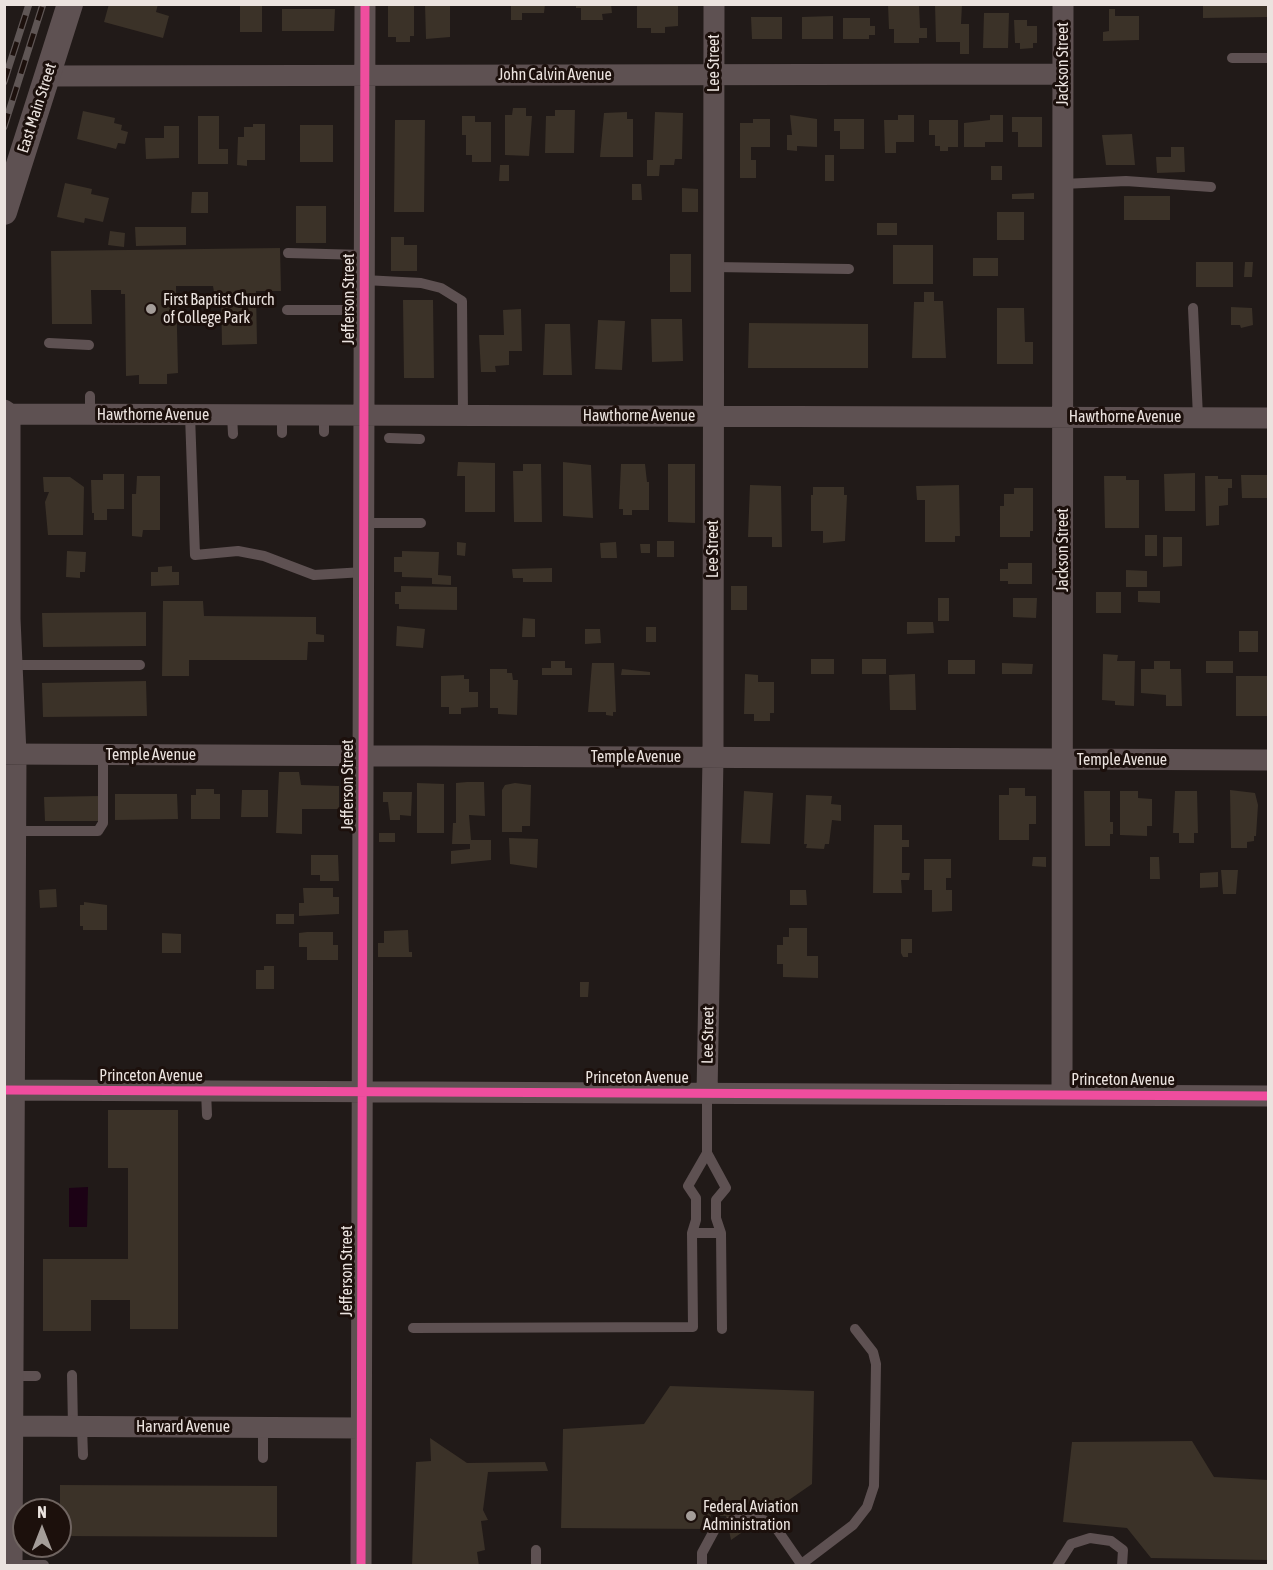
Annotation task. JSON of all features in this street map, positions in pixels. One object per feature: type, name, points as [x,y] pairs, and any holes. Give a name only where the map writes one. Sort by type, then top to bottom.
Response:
[{"type":"street","name":"East Main Street","points":[[4,212],[70,4]]},
{"type":"street","name":"Jefferson Street","points":[[361,1566],[365,4]]},
{"type":"street","name":"Lee Street","points":[[707,1094],[713,758],[714,4]]},
{"type":"street","name":"Jackson Street","points":[[1062,1095],[1064,4]]},
{"type":"street","name":"John Calvin Avenue","points":[[48,76],[1063,75]]},
{"type":"street","name":"Hawthorne Avenue","points":[[6,413],[90,405],[190,415],[233,424],[324,424],[364,415],[420,429],[463,415],[1269,418]]},
{"type":"street","points":[[6,413],[12,665],[10,754],[16,831],[10,1090],[13,1376],[9,1426],[8,1539],[12,1565]]},
{"type":"street","name":"Temple Avenue","points":[[10,754],[1269,760]]},
{"type":"street","name":"Princeton Avenue","points":[[10,1090],[1269,1096]]},
{"type":"street","name":"Harvard Avenue","points":[[9,1426],[361,1428]]},
{"type":"lane","points":[[1232,58],[1269,58]]},
{"type":"lane","points":[[1063,184],[1126,181],[1211,187]]},
{"type":"lane","points":[[288,253],[364,255]]},
{"type":"lane","points":[[714,267],[849,269]]},
{"type":"lane","points":[[364,280],[422,283],[441,288],[462,301],[463,415]]},
{"type":"lane","points":[[1193,308],[1198,417]]},
{"type":"lane","points":[[287,310],[364,310]]},
{"type":"lane","points":[[49,343],[89,345]]},
{"type":"lane","points":[[190,415],[195,555],[238,551],[264,556],[314,575],[364,572]]},
{"type":"lane","points":[[389,438],[420,429]]},
{"type":"lane","points":[[364,523],[421,523]]},
{"type":"lane","points":[[12,665],[140,665]]},
{"type":"lane","points":[[16,831],[98,831],[103,823],[103,754]]},
{"type":"lane","points":[[206,1091],[207,1115]]},
{"type":"lane","points":[[707,1094],[707,1153],[726,1188],[716,1200],[716,1218],[721,1233],[722,1329]]},
{"type":"lane","points":[[413,1328],[693,1327],[692,1233],[696,1220],[696,1198],[688,1186],[707,1153]]},
{"type":"lane","points":[[692,1233],[721,1233]]},
{"type":"lane","points":[[702,1566],[702,1553],[715,1529],[748,1513],[774,1525],[801,1565],[842,1536],[867,1507],[874,1485],[876,1364],[869,1345],[855,1329]]},
{"type":"lane","points":[[72,1375],[77,1427],[83,1455]]},
{"type":"lane","points":[[13,1376],[36,1376]]},
{"type":"lane","points":[[263,1427],[263,1458]]},
{"type":"lane","points":[[1057,1566],[1071,1544],[1090,1538],[1111,1541],[1123,1550],[1122,1566]]},
{"type":"lane","points":[[536,1550],[536,1566]]},
{"type":"lane","points":[[4,1565],[44,1565]]},
{"type":"shaded area","points":[[88,1187],[87,1227],[69,1227],[69,1188]]},
{"type":"building","points":[[109,4],[158,4],[156,12],[169,16],[163,38],[104,22]]},
{"type":"building","points":[[240,4],[262,4],[262,32],[240,32]]},
{"type":"building","points":[[388,4],[414,4],[414,36],[410,36],[410,42],[396,42],[396,37],[388,37]]},
{"type":"building","points":[[425,4],[450,4],[450,37],[426,39]]},
{"type":"building","points":[[511,4],[545,4],[544,13],[522,13],[522,20],[511,20]]},
{"type":"building","points":[[576,4],[611,4],[612,13],[602,14],[603,20],[581,20],[581,8],[576,8]]},
{"type":"building","points":[[888,4],[919,4],[920,28],[927,28],[927,38],[919,38],[919,43],[894,43],[894,29],[889,29]]},
{"type":"building","points":[[935,4],[962,4],[961,24],[969,24],[969,54],[960,54],[960,42],[936,42]]},
{"type":"building","points":[[1203,4],[1268,4],[1268,17],[1203,18]]},
{"type":"building","points":[[637,6],[678,6],[678,26],[665,27],[665,33],[651,33],[651,28],[637,28]]},
{"type":"building","points":[[282,9],[335,9],[334,31],[282,31]]},
{"type":"building","points":[[1109,9],[1115,9],[1115,16],[1139,16],[1139,40],[1103,41],[1103,32],[1109,31]]},
{"type":"building","points":[[984,13],[1009,13],[1008,48],[983,48]]},
{"type":"building","points":[[833,16],[833,39],[802,39],[802,17]]},
{"type":"building","points":[[751,17],[782,17],[782,39],[752,39]]},
{"type":"building","points":[[843,18],[870,18],[870,26],[875,26],[875,35],[869,35],[869,39],[843,39]]},
{"type":"building","points":[[1014,20],[1027,20],[1027,26],[1037,26],[1037,43],[1033,43],[1033,48],[1020,49],[1020,43],[1015,43]]},
{"type":"building","points":[[513,108],[526,108],[526,116],[532,116],[529,156],[505,155],[505,115],[512,115]]},
{"type":"building","points":[[555,110],[575,110],[574,153],[545,153],[546,116],[555,116]]},
{"type":"building","points":[[83,111],[115,118],[114,123],[122,125],[121,130],[128,132],[125,144],[118,143],[116,149],[77,139]]},
{"type":"building","points":[[627,112],[627,119],[633,119],[633,157],[600,157],[604,113]]},
{"type":"building","points":[[655,112],[683,113],[682,159],[675,159],[674,165],[660,165],[659,176],[647,176],[647,160],[653,160]]},
{"type":"building","points":[[790,115],[817,119],[817,147],[797,146],[797,151],[787,150],[787,135],[792,135]]},
{"type":"building","points":[[898,115],[914,115],[914,142],[896,142],[896,153],[885,153],[884,120],[898,120]]},
{"type":"building","points":[[990,115],[1003,115],[1003,142],[985,142],[985,147],[964,147],[964,123],[990,120]]},
{"type":"building","points":[[198,116],[219,116],[219,149],[228,149],[228,164],[198,164]]},
{"type":"building","points":[[462,116],[475,116],[475,122],[491,122],[491,162],[472,162],[472,155],[466,155],[466,135],[462,135]]},
{"type":"building","points":[[1012,117],[1042,117],[1042,147],[1018,147],[1018,132],[1012,132]]},
{"type":"building","points":[[753,119],[770,119],[770,147],[751,147],[751,160],[756,160],[756,178],[740,178],[740,123],[753,123]]},
{"type":"building","points":[[834,119],[864,119],[864,149],[840,149],[840,131],[834,131]]},
{"type":"building","points":[[395,120],[425,120],[424,212],[394,212]]},
{"type":"building","points":[[929,120],[958,120],[958,147],[948,147],[948,151],[940,151],[940,146],[935,146],[935,135],[929,135]]},
{"type":"building","points":[[253,124],[265,124],[265,160],[247,160],[247,166],[237,165],[238,137],[244,137],[244,127],[253,127]]},
{"type":"building","points":[[300,125],[333,125],[333,162],[300,162]]},
{"type":"building","points":[[164,126],[179,126],[179,158],[146,159],[145,138],[164,138]]},
{"type":"building","points":[[1132,134],[1135,165],[1106,165],[1102,135]]},
{"type":"building","points":[[1171,147],[1184,147],[1185,172],[1157,173],[1156,157],[1171,157]]},
{"type":"building","points":[[825,155],[834,155],[834,181],[825,181]]},
{"type":"building","points":[[500,165],[509,165],[509,181],[499,181]]},
{"type":"building","points":[[991,166],[1002,166],[1002,180],[991,180]]},
{"type":"building","points":[[65,183],[92,189],[91,194],[109,198],[103,222],[85,218],[84,223],[57,217]]},
{"type":"building","points":[[632,184],[641,184],[642,200],[632,200]]},
{"type":"building","points":[[682,188],[698,189],[698,212],[682,212]]},
{"type":"building","points":[[192,192],[208,192],[208,213],[191,213]]},
{"type":"building","points":[[1034,193],[1034,199],[1012,199],[1012,194]]},
{"type":"building","points":[[1124,196],[1170,196],[1170,220],[1124,220]]},
{"type":"building","points":[[296,206],[326,206],[326,243],[296,243]]},
{"type":"building","points":[[997,212],[1024,212],[1024,240],[997,240]]},
{"type":"building","points":[[877,223],[897,223],[897,235],[877,235]]},
{"type":"building","points":[[135,227],[186,227],[186,245],[136,246]]},
{"type":"building","points":[[110,231],[125,233],[124,247],[108,245]]},
{"type":"building","points":[[391,237],[404,237],[404,245],[417,245],[417,271],[391,271]]},
{"type":"building","points":[[893,245],[933,245],[933,284],[893,284]]},
{"type":"building","name":"First Baptist Church of College Park","points":[[280,248],[281,291],[256,291],[257,344],[222,345],[221,292],[214,292],[213,286],[176,286],[178,373],[167,374],[167,384],[139,384],[139,375],[126,376],[125,294],[121,294],[121,290],[91,290],[92,324],[52,324],[51,251]]},
{"type":"building","points":[[670,254],[691,254],[691,292],[670,292]]},
{"type":"building","points":[[973,258],[998,258],[998,276],[973,276]]},
{"type":"building","points":[[1196,262],[1233,262],[1233,287],[1196,287]]},
{"type":"building","points":[[1245,262],[1253,262],[1252,277],[1244,277]]},
{"type":"building","points":[[924,292],[934,292],[934,301],[943,301],[946,358],[912,358],[914,302],[924,302]]},
{"type":"building","points":[[403,300],[433,300],[434,378],[404,378]]},
{"type":"building","points":[[1231,307],[1252,308],[1253,325],[1241,328],[1240,325],[1231,325]]},
{"type":"building","points":[[997,308],[1024,308],[1025,342],[1033,342],[1033,364],[997,364]]},
{"type":"building","points":[[521,309],[522,351],[509,351],[509,365],[495,366],[496,372],[481,372],[479,335],[504,335],[503,310]]},
{"type":"building","points":[[651,319],[682,319],[683,361],[652,362]]},
{"type":"building","points":[[598,320],[625,321],[622,370],[595,369]]},
{"type":"building","points":[[749,323],[868,324],[868,368],[748,368]]},
{"type":"building","points":[[545,324],[570,324],[572,375],[543,375]]},
{"type":"building","points":[[458,462],[495,463],[495,512],[465,512],[465,476],[457,476]]},
{"type":"building","points":[[563,462],[591,465],[593,518],[563,516]]},
{"type":"building","points":[[523,464],[541,464],[542,522],[514,522],[513,471],[523,471]]},
{"type":"building","points":[[621,464],[645,464],[647,482],[649,482],[649,510],[632,510],[632,515],[623,515],[623,509],[619,509]]},
{"type":"building","points":[[668,464],[695,464],[695,523],[668,522]]},
{"type":"building","points":[[1195,473],[1195,511],[1165,511],[1164,474]]},
{"type":"building","points":[[103,474],[124,474],[124,509],[107,509],[107,520],[94,520],[91,480],[103,480]]},
{"type":"building","points":[[1241,475],[1268,475],[1268,498],[1242,498]]},
{"type":"building","points":[[137,476],[160,476],[160,530],[143,530],[142,537],[132,536],[132,494],[136,494]]},
{"type":"building","points":[[1104,476],[1126,476],[1126,480],[1139,480],[1139,528],[1105,528]]},
{"type":"building","points":[[1205,476],[1232,479],[1232,488],[1228,488],[1228,505],[1219,506],[1219,525],[1206,526]]},
{"type":"building","points":[[43,477],[70,477],[84,487],[83,535],[48,535],[45,502],[49,492],[44,492]]},
{"type":"building","points":[[750,485],[781,486],[782,547],[772,547],[772,537],[748,537]]},
{"type":"building","points":[[959,485],[960,536],[955,536],[955,542],[925,542],[925,500],[917,500],[916,486]]},
{"type":"building","points":[[813,487],[844,487],[844,495],[847,495],[845,541],[823,543],[823,531],[811,531]]},
{"type":"building","points":[[1014,488],[1033,488],[1033,531],[1030,531],[1030,537],[1000,537],[1000,506],[1004,506],[1004,494],[1014,494]]},
{"type":"building","points":[[1145,535],[1157,535],[1157,556],[1145,556]]},
{"type":"building","points":[[1163,537],[1182,537],[1182,566],[1163,567]]},
{"type":"building","points":[[657,541],[674,541],[674,557],[657,557]]},
{"type":"building","points":[[457,542],[466,543],[465,556],[457,555]]},
{"type":"building","points":[[616,542],[617,558],[601,558],[600,543]]},
{"type":"building","points":[[640,544],[650,544],[650,553],[641,553]]},
{"type":"building","points":[[67,551],[86,552],[85,572],[80,572],[80,578],[66,577]]},
{"type":"building","points":[[402,551],[439,552],[438,575],[451,576],[451,585],[432,584],[432,578],[402,577],[402,572],[394,572],[394,557],[402,557]]},
{"type":"building","points":[[1008,563],[1032,563],[1032,584],[1008,584],[1008,581],[1000,581],[1000,569],[1008,569]]},
{"type":"building","points":[[172,566],[172,572],[179,572],[179,585],[151,586],[151,572],[158,572],[158,567]]},
{"type":"building","points":[[552,568],[552,582],[523,582],[523,578],[513,578],[512,569]]},
{"type":"building","points":[[1126,570],[1147,571],[1147,587],[1126,587]]},
{"type":"building","points":[[401,586],[457,587],[457,610],[399,609],[399,604],[395,604],[395,592],[401,592]]},
{"type":"building","points":[[731,586],[747,586],[747,610],[731,610]]},
{"type":"building","points":[[1138,591],[1160,591],[1160,603],[1138,602]]},
{"type":"building","points":[[1096,592],[1121,592],[1121,613],[1096,613]]},
{"type":"building","points":[[938,598],[949,598],[949,621],[938,621]]},
{"type":"building","points":[[1013,598],[1037,598],[1036,618],[1013,617]]},
{"type":"building","points":[[163,601],[203,601],[204,616],[316,617],[316,634],[324,635],[324,642],[308,642],[307,660],[189,660],[189,676],[162,676]]},
{"type":"building","points":[[146,612],[146,646],[43,647],[42,613]]},
{"type":"building","points":[[523,618],[535,619],[535,637],[522,637]]},
{"type":"building","points":[[907,622],[933,622],[934,633],[907,634]]},
{"type":"building","points":[[397,626],[425,629],[423,648],[396,646]]},
{"type":"building","points":[[646,627],[656,627],[656,642],[646,642]]},
{"type":"building","points":[[585,629],[600,629],[601,643],[585,644]]},
{"type":"building","points":[[1239,631],[1258,631],[1258,652],[1239,652]]},
{"type":"building","points":[[1103,654],[1118,655],[1117,661],[1135,661],[1134,706],[1115,705],[1115,701],[1102,700]]},
{"type":"building","points":[[811,659],[834,659],[834,674],[811,674]]},
{"type":"building","points":[[862,659],[886,659],[886,674],[862,674]]},
{"type":"building","points":[[948,660],[975,660],[975,674],[948,674]]},
{"type":"building","points":[[551,661],[565,661],[565,668],[572,668],[572,675],[542,675],[542,668],[551,668]]},
{"type":"building","points":[[1154,661],[1170,661],[1170,669],[1181,669],[1182,706],[1166,706],[1166,695],[1141,693],[1141,669],[1154,669]]},
{"type":"building","points":[[1206,661],[1233,661],[1233,673],[1206,673]]},
{"type":"building","points":[[592,663],[614,663],[616,712],[613,712],[613,716],[606,715],[606,712],[588,712]]},
{"type":"building","points":[[1002,663],[1033,664],[1032,674],[1002,674]]},
{"type":"building","points":[[490,669],[507,669],[507,673],[512,673],[513,680],[518,680],[517,715],[498,714],[498,708],[490,708]]},
{"type":"building","points":[[622,669],[650,672],[650,675],[621,675]]},
{"type":"building","points":[[745,674],[758,675],[758,682],[774,682],[774,713],[770,713],[770,721],[754,721],[754,714],[744,714]]},
{"type":"building","points":[[915,674],[916,710],[890,710],[889,675]]},
{"type":"building","points":[[464,675],[464,679],[469,679],[469,692],[478,692],[478,707],[461,708],[461,714],[449,714],[449,707],[441,707],[441,676]]},
{"type":"building","points":[[1236,676],[1268,676],[1268,716],[1236,716]]},
{"type":"building","points":[[146,681],[147,716],[43,717],[42,683]]},
{"type":"building","points":[[279,772],[299,772],[301,785],[339,786],[339,809],[302,809],[302,834],[276,833]]},
{"type":"building","points":[[484,782],[485,816],[469,815],[471,840],[491,840],[491,860],[451,864],[451,851],[470,849],[470,844],[452,844],[453,823],[456,823],[456,783]]},
{"type":"building","points":[[417,783],[444,784],[444,833],[417,833]]},
{"type":"building","points":[[515,783],[531,785],[530,826],[522,826],[522,832],[502,832],[502,790],[505,785]]},
{"type":"building","points":[[1009,788],[1025,788],[1025,796],[1036,796],[1036,824],[1029,824],[1029,840],[999,840],[999,795],[1009,795]]},
{"type":"building","points":[[196,789],[214,789],[214,794],[220,794],[220,819],[191,819],[191,795],[196,795]]},
{"type":"building","points":[[242,790],[268,790],[268,817],[241,817]]},
{"type":"building","points":[[1230,790],[1255,793],[1258,805],[1256,836],[1254,836],[1254,841],[1247,842],[1247,848],[1231,848]]},
{"type":"building","points":[[744,791],[773,793],[770,844],[741,843]]},
{"type":"building","points":[[1084,791],[1110,791],[1110,822],[1113,822],[1113,834],[1110,834],[1110,846],[1085,846]]},
{"type":"building","points":[[1120,791],[1138,791],[1138,798],[1152,799],[1152,826],[1147,826],[1147,836],[1120,835]]},
{"type":"building","points":[[1175,791],[1197,791],[1198,833],[1194,833],[1194,843],[1179,843],[1179,833],[1173,833]]},
{"type":"building","points":[[383,792],[412,792],[411,816],[400,815],[400,820],[390,820],[388,802],[383,802]]},
{"type":"building","points":[[115,794],[177,794],[178,819],[115,820]]},
{"type":"building","points":[[806,795],[832,796],[831,804],[841,805],[841,821],[832,820],[829,844],[825,844],[824,849],[806,848],[807,844],[804,844]]},
{"type":"building","points":[[99,796],[99,821],[45,821],[44,797]]},
{"type":"building","points":[[874,825],[902,825],[902,840],[909,840],[909,847],[902,847],[902,873],[910,873],[909,880],[901,880],[902,893],[873,893]]},
{"type":"building","points":[[379,833],[395,833],[395,842],[379,842]]},
{"type":"building","points":[[509,838],[538,839],[537,868],[510,864]]},
{"type":"building","points":[[311,855],[338,855],[339,881],[320,881],[320,875],[311,875]]},
{"type":"building","points":[[1033,857],[1046,857],[1046,867],[1032,866]]},
{"type":"building","points":[[1150,857],[1159,857],[1160,879],[1150,879]]},
{"type":"building","points":[[924,859],[951,859],[951,878],[946,878],[946,890],[952,890],[952,911],[932,912],[932,890],[924,890]]},
{"type":"building","points":[[1221,870],[1238,870],[1236,894],[1223,894]]},
{"type":"building","points":[[1218,872],[1218,887],[1200,888],[1200,873]]},
{"type":"building","points":[[303,888],[333,888],[333,897],[339,897],[339,914],[299,916],[299,903],[304,903]]},
{"type":"building","points":[[56,889],[57,907],[40,908],[39,890]]},
{"type":"building","points":[[790,890],[806,890],[807,905],[790,905]]},
{"type":"building","points":[[84,902],[107,905],[107,930],[83,930],[83,926],[80,926],[80,905],[84,905]]},
{"type":"building","points":[[276,914],[294,914],[294,924],[276,924]]},
{"type":"building","points":[[789,928],[807,928],[807,956],[818,956],[818,978],[783,977],[783,964],[777,964],[777,945],[783,945],[783,937],[789,937]]},
{"type":"building","points":[[408,930],[409,952],[412,952],[412,957],[378,957],[378,943],[384,943],[384,931]]},
{"type":"building","points":[[333,932],[333,945],[338,945],[338,960],[307,960],[307,947],[299,947],[299,933]]},
{"type":"building","points":[[162,933],[181,934],[181,953],[162,953]]},
{"type":"building","points":[[901,939],[912,939],[912,953],[908,953],[908,957],[903,957],[901,953]]},
{"type":"building","points":[[264,966],[274,966],[274,989],[256,989],[256,970],[264,970]]},
{"type":"building","points":[[580,982],[589,982],[588,997],[580,997]]},
{"type":"building","points":[[108,1110],[178,1110],[178,1329],[130,1329],[130,1300],[91,1300],[91,1331],[43,1331],[43,1259],[128,1259],[128,1168],[108,1168]]},
{"type":"building","points":[[670,1386],[814,1391],[812,1484],[731,1540],[726,1516],[711,1515],[708,1529],[561,1528],[563,1429],[644,1424]]},
{"type":"building","points":[[430,1438],[467,1463],[545,1462],[548,1471],[488,1472],[483,1510],[488,1520],[481,1521],[485,1550],[477,1552],[479,1566],[412,1566],[416,1462],[431,1461]]},
{"type":"building","points":[[1192,1441],[1214,1477],[1268,1480],[1268,1560],[1151,1558],[1127,1528],[1063,1522],[1072,1442]]},
{"type":"building","points":[[60,1485],[277,1486],[277,1537],[72,1536],[72,1498],[60,1498]]},
{"type":"railway","points":[[4,82],[29,4]]},
{"type":"railway","points":[[4,127],[43,4]]},
{"type":"cycle path","points":[[361,1566],[365,4]]},
{"type":"cycle path","points":[[4,1090],[1268,1096]]},
{"type":"place","name":"First Baptist Church of College Park","points":[[151,309]]},
{"type":"place","name":"Federal Aviation Administration","points":[[691,1516]]}]
